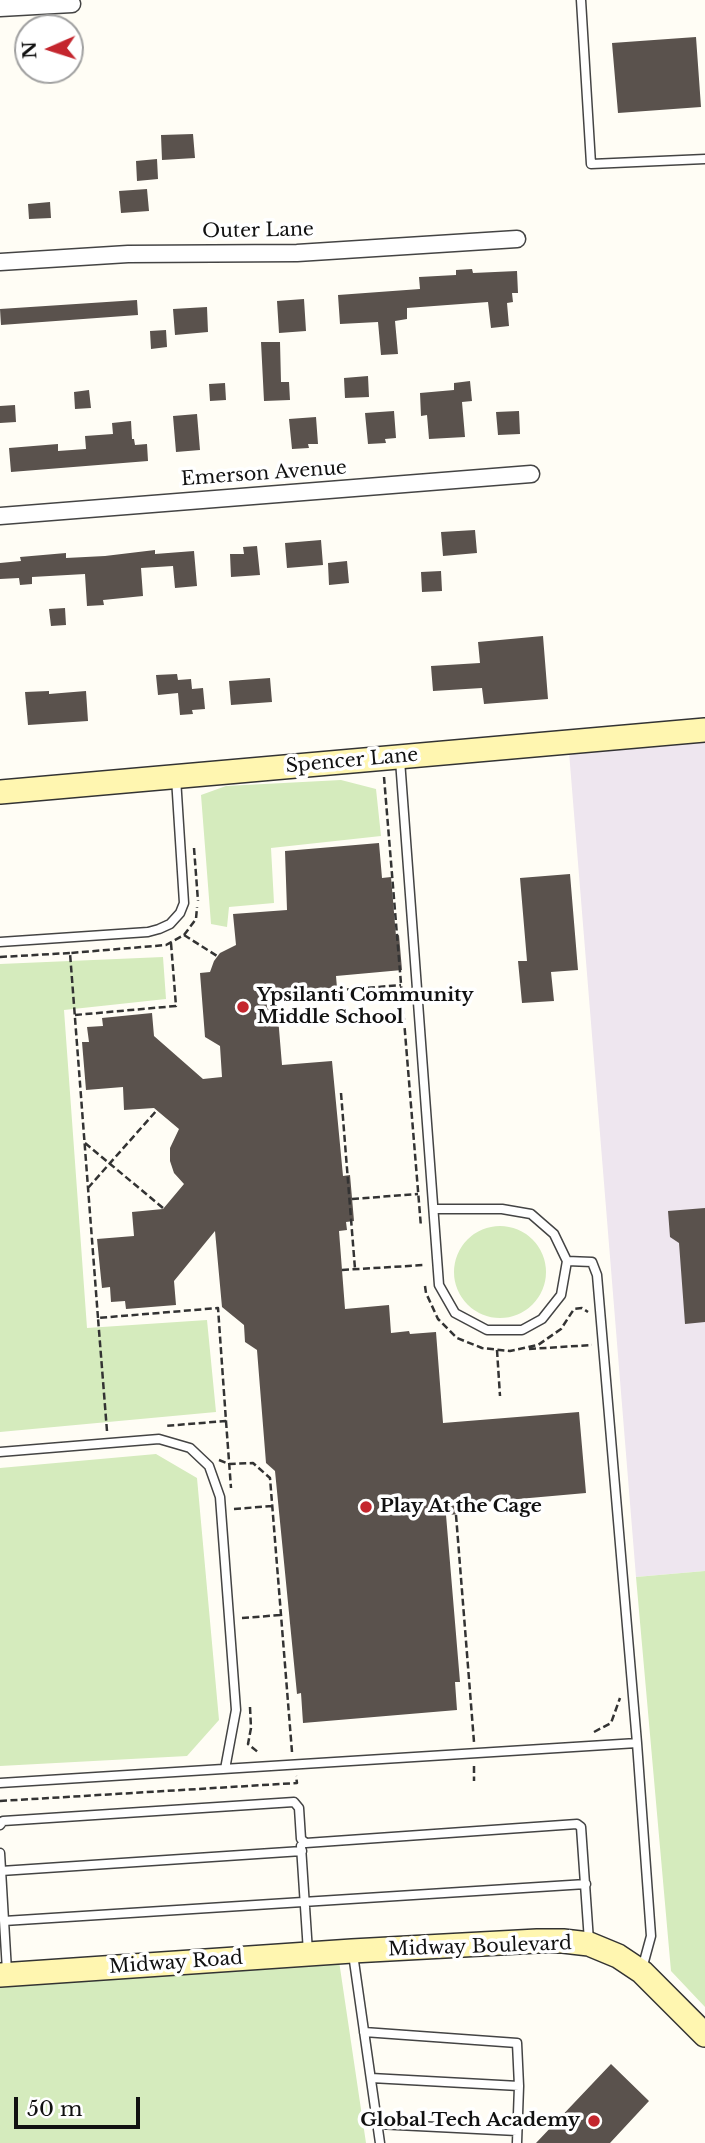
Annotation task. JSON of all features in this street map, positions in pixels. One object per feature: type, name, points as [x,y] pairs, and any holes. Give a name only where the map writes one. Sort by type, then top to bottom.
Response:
[{"type":"street","points":[[0,8],[72,4]]},
{"type":"street","name":"Outer Lane","points":[[0,262],[128,254],[297,253],[517,239]]},
{"type":"street","name":"Emerson Avenue","points":[[0,516],[531,474]]},
{"type":"street","name":"Spencer Lane","points":[[0,792],[705,730]]},
{"type":"street","name":"Midway Boulevard","points":[[352,1951],[537,1941],[589,1944],[618,1956],[642,1972],[705,2035]]},
{"type":"street","name":"Midway Road","points":[[3,1974],[352,1951]]},
{"type":"lane","points":[[581,0],[591,164],[705,159]]},
{"type":"lane","points":[[391,758],[439,1285],[455,1313],[487,1330],[522,1330],[542,1319],[561,1295],[567,1261],[554,1234],[531,1214],[502,1209],[434,1209]]},
{"type":"lane","points":[[0,942],[148,932],[170,924],[180,913],[184,903],[176,776]]},
{"type":"lane","points":[[567,1261],[592,1262],[597,1275],[651,1936],[642,1972]]},
{"type":"lane","points":[[0,1452],[159,1439],[190,1448],[209,1466],[220,1497],[236,1710],[225,1769]]},
{"type":"lane","points":[[0,1783],[637,1743]]},
{"type":"lane","points":[[0,1825],[3,1821],[294,1802],[299,1808],[308,1955]]},
{"type":"lane","points":[[301,1839],[306,1843],[577,1824],[581,1827],[589,1944]]},
{"type":"lane","points":[[1,1871],[302,1851]]},
{"type":"lane","points":[[0,1853],[4,1921],[3,1974]]},
{"type":"lane","points":[[4,1921],[586,1884]]},
{"type":"lane","points":[[352,1951],[380,2143]]},
{"type":"lane","points":[[364,2032],[517,2043],[517,2143]]},
{"type":"lane","points":[[371,2078],[519,2086]]},
{"type":"lane","points":[[377,2124],[517,2131]]},
{"type":"path","points":[[391,758],[401,985],[421,1230]]},
{"type":"path","points":[[0,957],[166,945],[184,935],[196,919],[198,895],[194,841]]},
{"type":"path","points":[[184,935],[217,956]]},
{"type":"path","points":[[75,1016],[176,1006],[171,942]]},
{"type":"path","points":[[70,953],[107,1431],[118,1430]]},
{"type":"path","points":[[337,988],[341,990],[401,985]]},
{"type":"path","points":[[341,1093],[355,1269]]},
{"type":"path","points":[[88,1188],[157,1110]]},
{"type":"path","points":[[85,1143],[163,1208]]},
{"type":"path","points":[[352,1199],[418,1194]]},
{"type":"path","points":[[342,1270],[424,1265],[423,1254]]},
{"type":"path","points":[[425,1279],[426,1293],[438,1319],[457,1338],[482,1348],[497,1350],[592,1345],[591,1334]]},
{"type":"path","points":[[98,1318],[218,1308],[232,1498]]},
{"type":"path","points":[[519,1349],[538,1345],[561,1329],[574,1309],[582,1308],[589,1313]]},
{"type":"path","points":[[497,1350],[500,1396]]},
{"type":"path","points":[[176,1431],[163,1426],[226,1422]]},
{"type":"path","points":[[0,1801],[297,1783],[270,1478],[253,1463],[229,1464],[218,1460],[212,1453]]},
{"type":"path","points":[[233,1509],[272,1506]]},
{"type":"path","points":[[456,1515],[474,1781]]},
{"type":"path","points":[[242,1618],[281,1615]]},
{"type":"path","points":[[595,1732],[611,1723],[620,1699],[619,1686]]},
{"type":"path","points":[[249,1701],[251,1728],[247,1744],[258,1753],[270,1753]]},
{"type":"shaded area","points":[[705,742],[705,1571],[636,1577],[569,752]]},
{"type":"green space","points":[[341,780],[376,789],[381,836],[271,848],[274,903],[229,907],[227,927],[211,924],[201,795],[226,786]]},
{"type":"green space","points":[[163,957],[166,999],[64,1010],[87,1328],[207,1320],[216,1412],[0,1432],[0,964]]},
{"type":"green space","points":[[500,1226],[517,1230],[532,1240],[542,1255],[546,1272],[542,1289],[532,1304],[517,1314],[500,1318],[483,1314],[468,1304],[458,1289],[454,1272],[458,1255],[468,1240],[483,1230]]},
{"type":"green space","points":[[156,1454],[197,1478],[219,1720],[187,1756],[0,1766],[0,1468]]},
{"type":"green space","points":[[705,1571],[705,2007],[671,1971],[636,1577]]},
{"type":"green space","points":[[339,1961],[366,2143],[0,2143],[0,1983]]},
{"type":"building","points":[[696,37],[701,107],[618,113],[612,43]]},
{"type":"building","points":[[193,134],[195,158],[162,160],[161,135]]},
{"type":"building","points":[[157,159],[158,179],[137,181],[136,161]]},
{"type":"building","points":[[147,189],[149,211],[121,213],[119,191]]},
{"type":"building","points":[[50,202],[51,218],[29,219],[28,204]]},
{"type":"building","points":[[472,269],[473,273],[517,271],[518,293],[512,293],[513,302],[507,303],[509,326],[491,328],[488,302],[407,308],[407,319],[395,321],[398,354],[381,355],[378,322],[340,324],[338,295],[420,289],[419,277],[456,275],[456,270]]},
{"type":"building","points":[[304,299],[306,331],[279,333],[277,301]]},
{"type":"building","points":[[137,300],[138,315],[1,325],[0,309]]},
{"type":"building","points":[[207,307],[208,332],[175,335],[173,309]]},
{"type":"building","points":[[166,330],[167,347],[151,349],[150,331]]},
{"type":"building","points":[[261,342],[280,342],[281,382],[289,382],[290,400],[264,401]]},
{"type":"building","points":[[368,376],[369,397],[345,398],[344,378]]},
{"type":"building","points":[[470,381],[472,401],[462,402],[465,437],[429,439],[427,415],[421,416],[420,393],[454,390],[454,383]]},
{"type":"building","points":[[225,383],[226,400],[210,401],[209,384]]},
{"type":"building","points":[[89,390],[91,408],[75,409],[74,392]]},
{"type":"building","points":[[15,405],[16,422],[0,423],[0,406]]},
{"type":"building","points":[[394,411],[396,438],[385,439],[386,443],[368,444],[365,413]]},
{"type":"building","points":[[519,411],[520,434],[498,435],[496,412]]},
{"type":"building","points":[[197,414],[200,450],[176,452],[173,416]]},
{"type":"building","points":[[316,417],[318,444],[308,444],[309,448],[292,449],[289,419]]},
{"type":"building","points":[[131,421],[132,439],[135,445],[147,444],[148,461],[11,472],[9,448],[58,444],[58,451],[86,449],[85,436],[113,434],[112,423]]},
{"type":"building","points":[[475,530],[477,553],[443,556],[441,532]]},
{"type":"building","points":[[321,540],[323,565],[287,568],[285,543]]},
{"type":"building","points":[[257,546],[260,575],[231,577],[230,554],[244,554],[243,547]]},
{"type":"building","points":[[155,550],[155,554],[194,551],[197,586],[175,588],[173,566],[141,568],[143,596],[103,600],[104,605],[87,606],[85,574],[32,577],[32,584],[20,585],[19,578],[0,579],[0,563],[21,561],[20,557],[66,553],[66,558],[105,556]]},
{"type":"building","points":[[347,561],[349,583],[329,585],[328,563]]},
{"type":"building","points":[[441,571],[442,591],[422,592],[421,572]]},
{"type":"building","points":[[65,608],[66,625],[51,626],[49,609]]},
{"type":"building","points":[[543,636],[548,699],[484,704],[482,688],[433,691],[431,666],[480,663],[478,642]]},
{"type":"building","points":[[177,674],[178,680],[191,679],[192,689],[203,688],[205,709],[180,715],[178,693],[158,695],[156,675]]},
{"type":"building","points":[[270,678],[272,702],[231,705],[229,681]]},
{"type":"building","points":[[49,691],[49,694],[86,691],[88,721],[28,725],[25,692]]},
{"type":"building","points":[[379,843],[382,878],[391,877],[402,970],[336,976],[337,988],[276,993],[282,1065],[332,1061],[343,1176],[350,1175],[354,1221],[346,1222],[347,1230],[339,1231],[345,1309],[389,1305],[391,1333],[436,1332],[443,1423],[579,1412],[586,1493],[462,1504],[463,1514],[446,1515],[460,1682],[455,1682],[457,1710],[303,1723],[301,1693],[297,1694],[275,1471],[266,1463],[257,1350],[245,1342],[244,1325],[222,1307],[215,1231],[174,1281],[176,1305],[126,1309],[125,1301],[111,1302],[110,1287],[102,1288],[97,1239],[134,1236],[132,1212],[163,1209],[184,1184],[174,1173],[170,1161],[170,1148],[179,1129],[154,1108],[124,1110],[123,1087],[86,1090],[82,1042],[89,1042],[87,1027],[103,1026],[102,1018],[152,1013],[154,1036],[203,1079],[222,1077],[220,1046],[205,1037],[200,973],[210,972],[220,953],[236,945],[233,914],[287,910],[285,851]]},
{"type":"building","points":[[570,874],[578,970],[551,972],[554,1001],[522,1003],[518,961],[527,961],[520,878]]},
{"type":"building","points":[[705,1208],[705,1322],[685,1324],[679,1243],[670,1237],[668,1211]]},
{"type":"building","name":"Global Tech Academy","points":[[611,2064],[649,2101],[610,2143],[536,2143]]},
{"type":"place","name":"Ypsilanti Community Middle School","points":[[243,1007]]},
{"type":"place","name":"Play At the Cage","points":[[366,1507]]},
{"type":"place","name":"Global Tech Academy","points":[[594,2121]]}]
